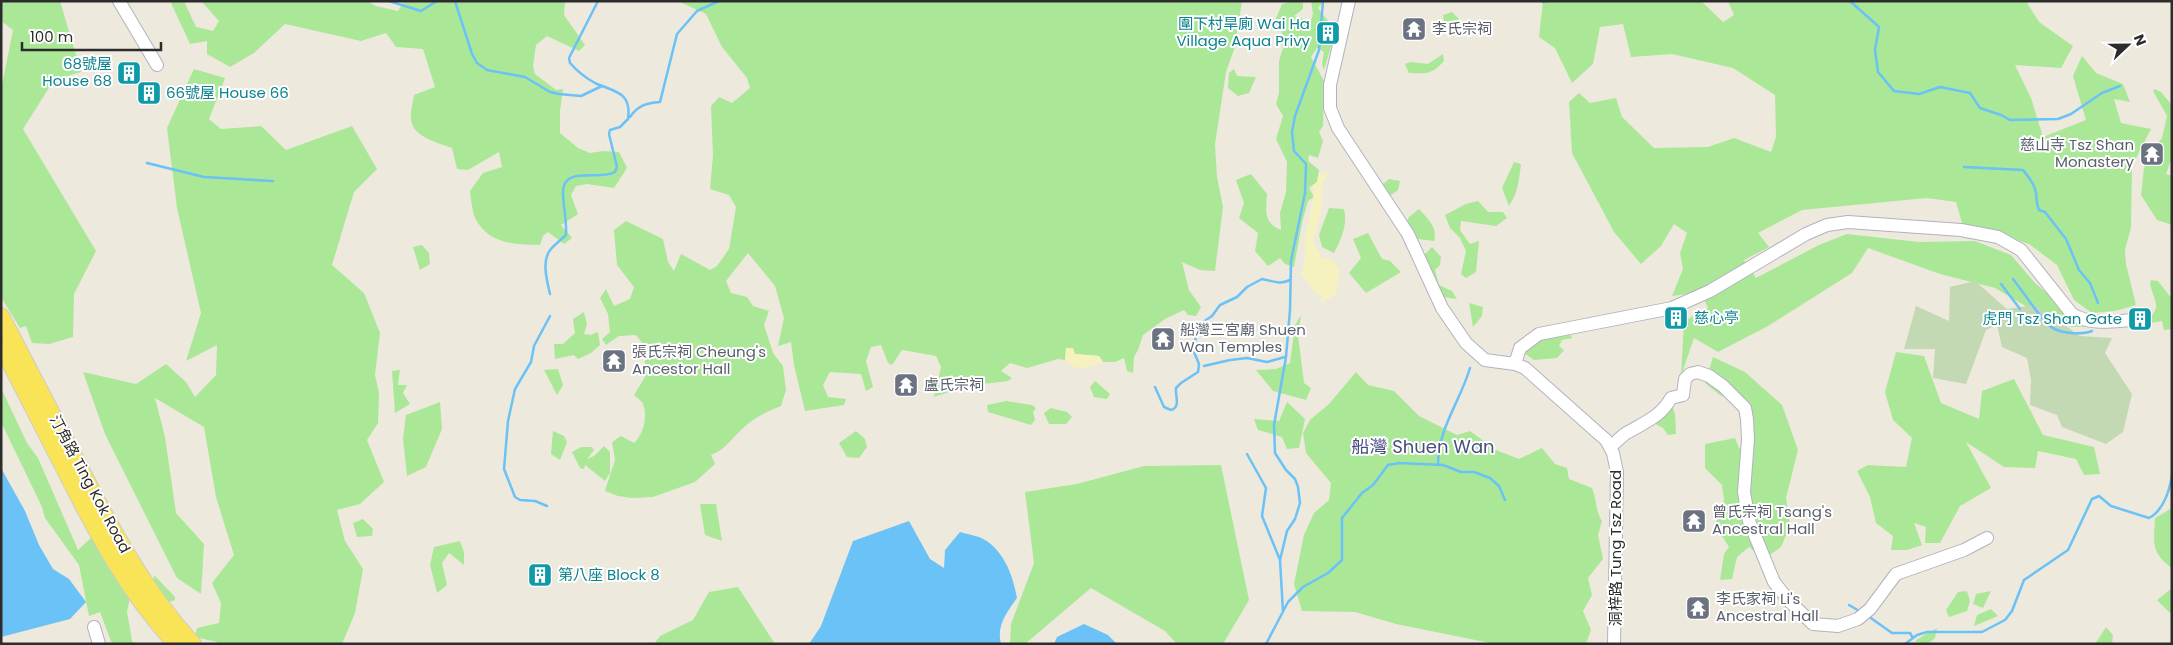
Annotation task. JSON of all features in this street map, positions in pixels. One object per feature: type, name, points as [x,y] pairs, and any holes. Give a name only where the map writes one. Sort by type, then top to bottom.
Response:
[{"type":"main road","name":"汀角路 Ting Kok Road","points":[[1,316],[120,542],[155,598],[178,640]]},
{"type":"main road","name":"汀角路 Ting Kok Road","points":[[1,346],[117,566],[144,606],[178,640]]},
{"type":"street","points":[[119,1],[157,65]]},
{"type":"street","name":"洞梓路 Tung Tsz Road","points":[[1350,1],[1330,85],[1330,108],[1338,128],[1408,234],[1442,308],[1466,343],[1485,360],[1515,364],[1524,368],[1559,397],[1598,433],[1610,447],[1616,464],[1618,482],[1614,644]]},
{"type":"street","points":[[1515,364],[1520,348],[1539,334],[1672,308],[1688,302],[1806,234],[1827,225],[1848,222],[1961,230],[1998,237],[2021,250],[2072,314],[2089,322],[2097,323],[2135,320]]},
{"type":"street","points":[[1610,447],[1625,434],[1638,429],[1664,410],[1671,398],[1683,395],[1685,379],[1690,374],[1698,372],[1709,376],[1736,398],[1745,408],[1747,419],[1748,439],[1744,492],[1749,521],[1774,582],[1790,602],[1812,624],[1838,626],[1849,624],[1866,614],[1896,574],[1964,550],[1987,538]]},
{"type":"street","points":[[94,627],[100,644]]},
{"type":"green space","points":[[1,1],[60,1],[81,72],[54,80],[23,129],[96,251],[74,294],[73,337],[49,344],[32,343],[26,326],[20,328],[1,297],[1,90],[13,30],[1,21]]},
{"type":"green space","points":[[174,1],[184,1],[196,27],[213,31],[219,21],[201,1],[367,1],[376,6],[398,11],[404,1],[565,1],[564,15],[585,45],[579,51],[547,36],[536,45],[533,66],[535,74],[556,90],[563,89],[560,133],[578,148],[590,153],[603,151],[619,152],[627,168],[614,188],[587,184],[576,186],[571,195],[578,214],[561,225],[572,238],[564,244],[548,232],[543,236],[540,245],[503,241],[488,233],[475,218],[470,191],[483,173],[502,167],[499,152],[468,170],[457,169],[452,148],[421,135],[413,125],[411,113],[414,95],[435,87],[423,49],[396,47],[386,33],[361,41],[285,24],[254,53],[230,67],[207,54],[207,41],[190,44],[171,3]]},
{"type":"green space","points":[[681,1],[1242,1],[1235,47],[1226,72],[1215,144],[1217,177],[1223,207],[1215,271],[1200,270],[1182,262],[1189,290],[1201,307],[1196,316],[1188,315],[1184,310],[1165,319],[1143,335],[1134,357],[1133,373],[1127,371],[1124,358],[1115,362],[1103,362],[1099,356],[1074,354],[1066,349],[1065,360],[1058,359],[1027,368],[1010,363],[1001,371],[1012,378],[1008,381],[967,386],[934,397],[941,367],[936,356],[902,350],[892,365],[888,363],[881,345],[871,347],[866,361],[873,387],[866,391],[861,374],[830,372],[823,385],[828,397],[846,399],[844,405],[805,411],[794,365],[791,342],[778,346],[784,318],[775,286],[748,253],[726,281],[731,293],[747,297],[753,306],[769,311],[764,325],[773,353],[783,366],[786,390],[781,406],[753,420],[723,448],[711,455],[715,464],[695,482],[653,497],[632,498],[618,496],[605,491],[615,460],[612,442],[621,436],[634,443],[642,431],[645,420],[642,403],[634,395],[645,377],[645,347],[636,335],[619,336],[606,345],[602,339],[610,332],[608,314],[600,298],[606,289],[614,306],[630,299],[634,287],[617,265],[614,230],[626,221],[663,239],[668,262],[674,271],[681,254],[710,270],[717,266],[729,249],[736,207],[729,195],[710,189],[713,155],[711,106],[719,97],[732,103],[750,88],[747,78],[722,47],[706,14]]},
{"type":"green space","points":[[1303,1],[1303,9],[1294,16],[1311,21],[1313,14],[1311,1],[1324,1],[1318,8],[1332,26],[1333,40],[1324,70],[1322,64],[1324,52],[1317,48],[1311,57],[1324,81],[1323,126],[1319,132],[1323,141],[1318,158],[1309,155],[1308,161],[1319,170],[1317,182],[1309,188],[1314,197],[1308,201],[1294,267],[1285,264],[1280,258],[1268,266],[1255,251],[1258,233],[1239,218],[1244,203],[1236,180],[1251,174],[1267,194],[1266,211],[1268,220],[1281,230],[1280,213],[1286,192],[1287,162],[1276,139],[1283,116],[1276,104],[1279,93],[1279,61],[1283,48],[1281,40],[1283,23],[1274,23],[1282,4]]},
{"type":"green space","points":[[1543,1],[1701,1],[1723,22],[1734,15],[1728,1],[2026,1],[2039,22],[2073,46],[2061,68],[2015,65],[2031,98],[2043,137],[2086,120],[2073,76],[2082,56],[2096,73],[2123,84],[2130,102],[2114,99],[2121,123],[2151,129],[2132,166],[2131,228],[2125,249],[2126,264],[2136,305],[2115,311],[2092,313],[2074,300],[2057,265],[2029,244],[1962,223],[1956,202],[1927,198],[1802,210],[1758,233],[1769,247],[1744,260],[1756,278],[1819,245],[1847,234],[1919,242],[1975,241],[2011,255],[2035,283],[2078,320],[2106,326],[2075,327],[2058,325],[1995,288],[1940,274],[1868,248],[1852,273],[1768,326],[1718,352],[1694,338],[1681,376],[1684,321],[1708,308],[1701,292],[1672,296],[1683,269],[1680,253],[1687,233],[1674,224],[1661,246],[1641,264],[1614,232],[1572,153],[1569,102],[1579,93],[1590,103],[1616,98],[1622,117],[1654,148],[1708,147],[1734,138],[1771,152],[1776,137],[1775,95],[1733,68],[1672,54],[1631,57],[1623,24],[1600,27],[1593,64],[1572,83],[1555,48],[1539,37]]},
{"type":"green space","points":[[1452,12],[1462,22],[1454,33],[1445,28],[1443,15]]},
{"type":"green space","points":[[1443,54],[1444,61],[1429,72],[1409,73],[1405,64],[1410,62],[1428,64]]},
{"type":"green space","points":[[194,69],[225,78],[209,119],[221,129],[261,126],[286,150],[352,126],[377,169],[354,192],[332,265],[364,293],[380,333],[375,375],[379,393],[378,423],[367,440],[384,482],[360,504],[337,510],[345,541],[363,569],[355,613],[342,644],[217,644],[217,642],[195,637],[197,628],[219,623],[221,603],[212,583],[234,555],[216,497],[204,427],[155,398],[165,437],[176,513],[204,544],[201,594],[177,578],[105,434],[83,372],[136,384],[166,364],[186,382],[195,397],[216,375],[217,345],[186,361],[201,313],[177,208],[167,128]]},
{"type":"green space","points":[[1234,69],[1237,76],[1256,77],[1249,93],[1238,96],[1228,88],[1229,73]]},
{"type":"green space","points":[[2155,89],[2161,92],[2171,104],[2172,102],[2172,157],[2166,174],[2172,176],[2172,225],[2157,220],[2141,195],[2144,168],[2151,152],[2162,138],[2167,116],[2153,91]]},
{"type":"green space","points":[[1514,162],[1521,164],[1519,181],[1509,206],[1502,188]]},
{"type":"green space","points":[[1389,179],[1400,181],[1398,190],[1391,195],[1385,194],[1383,184]]},
{"type":"green space","points":[[1478,201],[1488,212],[1503,212],[1507,218],[1496,226],[1461,221],[1460,230],[1470,244],[1479,241],[1476,272],[1466,278],[1461,274],[1466,251],[1460,238],[1450,228],[1445,215],[1466,204]]},
{"type":"green space","points":[[1329,208],[1344,209],[1345,215],[1343,232],[1334,253],[1322,247],[1319,235]]},
{"type":"green space","points":[[1419,209],[1433,227],[1435,232],[1434,241],[1418,239],[1406,224],[1409,217]]},
{"type":"green space","points":[[1368,233],[1382,259],[1390,261],[1401,272],[1366,293],[1349,273],[1361,258],[1353,239]]},
{"type":"green space","points":[[422,245],[429,253],[430,264],[420,270],[413,247]]},
{"type":"green space","points":[[1432,247],[1441,257],[1440,265],[1435,270],[1439,285],[1452,291],[1457,299],[1443,297],[1422,257]]},
{"type":"green space","points":[[2151,280],[2158,281],[2172,299],[2172,329],[2164,330],[2162,321],[2145,324],[2154,313],[2156,306],[2150,284]]},
{"type":"green space","points":[[1975,281],[2007,309],[2036,305],[2080,336],[2112,338],[2105,353],[2132,394],[2123,432],[2106,444],[2062,427],[2057,415],[2030,405],[2031,380],[2027,358],[2002,347],[1997,325],[1986,330],[1966,384],[1933,378],[1935,349],[1904,349],[1916,306],[1949,321],[1950,287]]},
{"type":"green space","points":[[1469,303],[1483,307],[1482,316],[1473,327]]},
{"type":"green space","points":[[584,312],[587,324],[584,334],[590,335],[598,332],[600,345],[591,353],[578,359],[574,355],[555,359],[554,344],[563,344],[575,333],[573,319]]},
{"type":"green space","points":[[1301,315],[1298,335],[1304,383],[1311,388],[1306,400],[1273,391],[1256,370],[1276,369],[1290,363],[1295,325]]},
{"type":"green space","points":[[1566,326],[1572,338],[1562,340],[1559,346],[1564,350],[1557,358],[1534,360],[1524,353],[1535,344],[1535,335]]},
{"type":"green space","points":[[1896,352],[1924,356],[1941,403],[1979,419],[1982,391],[2014,379],[2043,435],[2094,447],[2100,474],[2084,475],[2076,459],[2038,451],[2035,468],[2004,467],[1966,442],[1991,488],[1960,506],[1940,543],[1925,543],[1926,527],[1914,523],[1922,545],[1907,550],[1891,550],[1893,536],[1876,523],[1870,497],[1857,471],[1868,465],[1906,467],[1912,438],[1893,420],[1885,392]]},
{"type":"green space","points":[[1713,357],[1745,372],[1782,405],[1798,450],[1786,498],[1790,526],[1781,547],[1764,559],[1749,547],[1737,557],[1732,579],[1720,580],[1724,554],[1729,547],[1715,525],[1724,500],[1722,485],[1705,468],[1705,444],[1735,438],[1739,448],[1754,454],[1753,430],[1746,399],[1721,396],[1705,383]]},
{"type":"green space","points":[[558,369],[563,385],[557,395],[544,370]]},
{"type":"green space","points":[[400,370],[398,385],[407,385],[403,393],[410,404],[395,413],[392,371]]},
{"type":"green space","points":[[1356,372],[1368,385],[1394,391],[1419,416],[1457,435],[1470,431],[1496,450],[1519,459],[1542,448],[1555,464],[1567,468],[1569,479],[1592,488],[1598,513],[1602,521],[1598,535],[1603,559],[1588,578],[1592,595],[1583,611],[1591,630],[1586,644],[1495,644],[1396,624],[1355,612],[1302,611],[1294,584],[1304,535],[1314,513],[1329,500],[1331,483],[1306,453],[1303,433],[1310,420],[1329,404]]},
{"type":"green space","points":[[1095,381],[1110,394],[1107,399],[1094,397],[1090,387]]},
{"type":"green space","points":[[1,388],[27,443],[38,458],[78,550],[94,535],[106,562],[134,581],[127,611],[132,641],[135,644],[112,644],[100,612],[89,616],[79,565],[45,518],[42,507],[1,422]]},
{"type":"green space","points":[[1665,399],[1674,411],[1676,434],[1668,435],[1663,428],[1652,422],[1659,403]]},
{"type":"green space","points":[[1006,401],[1032,405],[1036,408],[1033,412],[1035,420],[1031,425],[988,412],[987,405]]},
{"type":"green space","points":[[440,402],[442,429],[426,467],[407,476],[403,439],[406,415]]},
{"type":"green space","points":[[1287,402],[1305,419],[1299,448],[1287,449],[1282,437],[1258,430],[1254,419],[1279,421]]},
{"type":"green space","points":[[1051,408],[1067,412],[1072,417],[1066,424],[1049,424],[1044,413]]},
{"type":"green space","points":[[553,431],[564,436],[567,442],[560,460],[551,454]]},
{"type":"green space","points":[[856,431],[865,439],[867,447],[859,458],[847,457],[839,443]]},
{"type":"green space","points":[[604,446],[610,452],[610,473],[605,481],[585,465],[584,469],[580,468],[572,452],[581,447],[592,447],[594,450],[587,459],[594,456]]},
{"type":"green space","points":[[1221,465],[1249,600],[1223,644],[1177,644],[1165,631],[1091,588],[1025,644],[1010,644],[1011,624],[1034,563],[1025,492],[1077,484],[1144,466]]},
{"type":"green space","points":[[700,504],[716,504],[722,541],[705,535]]},
{"type":"green space","points":[[2172,508],[2172,568],[2160,557],[2154,540],[2155,518]]},
{"type":"green space","points":[[363,519],[373,529],[372,536],[357,537],[353,523]]},
{"type":"green space","points":[[460,541],[464,552],[464,565],[449,553],[442,563],[447,585],[437,593],[430,565],[434,547]]},
{"type":"green space","points":[[154,575],[175,597],[175,600],[169,602],[154,582]]},
{"type":"green space","points":[[738,587],[775,644],[654,644],[660,636],[693,620],[709,592]]},
{"type":"green space","points":[[2172,588],[2172,613],[2171,614],[2157,600]]},
{"type":"green space","points":[[1967,591],[1970,601],[1967,611],[1949,617],[1946,610],[1958,592]]},
{"type":"green space","points":[[1991,591],[1983,608],[1973,604],[1976,594]]},
{"type":"green space","points":[[1991,609],[1998,616],[1974,626],[1977,615]]},
{"type":"green space","points":[[2106,627],[2113,635],[2112,644],[2095,644]]},
{"type":"green space","points":[[1937,628],[1935,638],[1928,644],[1916,642],[1916,640]]},
{"type":"sand","points":[[1325,172],[1329,173],[1322,184],[1321,213],[1313,241],[1322,258],[1333,260],[1340,270],[1335,295],[1320,303],[1322,296],[1313,290],[1301,273],[1305,260],[1305,237],[1312,205],[1313,185],[1317,182],[1318,176]]},
{"type":"sand","points":[[1066,348],[1073,348],[1075,354],[1099,356],[1103,362],[1078,368],[1065,360]]},
{"type":"water","points":[[1,468],[25,511],[39,545],[53,569],[69,579],[86,602],[70,619],[1,637]]},
{"type":"water","points":[[909,521],[930,559],[944,568],[945,550],[960,532],[979,537],[1001,555],[1010,571],[1017,598],[1001,625],[1001,644],[809,644],[821,626],[853,541]]},
{"type":"water","points":[[1084,624],[1108,635],[1117,644],[1054,644],[1057,637]]},
{"type":"waterway","points":[[389,1],[421,11],[437,1]]},
{"type":"waterway","points":[[455,1],[472,54],[477,63],[487,70],[525,77],[550,92],[559,94],[581,96],[602,86]]},
{"type":"waterway","points":[[550,294],[545,265],[551,249],[566,235],[563,192],[565,184],[575,176],[601,175],[615,172],[617,167],[609,134],[610,130],[620,127],[628,119],[629,110],[625,98],[615,91],[588,79],[570,63],[569,58],[598,1]]},
{"type":"waterway","points":[[630,117],[643,105],[660,102],[677,34],[697,11],[719,1]]},
{"type":"waterway","points":[[1280,560],[1287,531],[1295,519],[1300,503],[1295,479],[1286,470],[1275,453],[1274,425],[1286,357],[1290,310],[1291,261],[1305,193],[1306,164],[1294,151],[1292,132],[1295,116],[1319,50],[1323,1]]},
{"type":"waterway","points":[[1850,1],[1879,27],[1875,50],[1878,72],[1894,91],[1919,94],[1940,87],[1970,93],[1980,108],[2010,120],[2058,119],[2071,114],[2102,93],[2120,86]]},
{"type":"waterway","points":[[147,163],[204,177],[273,181]]},
{"type":"waterway","points":[[1964,167],[2023,170],[2034,186],[2039,210],[2045,212],[2066,239],[2079,270],[2090,283],[2098,303]]},
{"type":"waterway","points":[[1155,387],[1164,407],[1171,410],[1174,409],[1177,404],[1176,388],[1198,372],[1199,364],[1194,352],[1197,326],[1212,316],[1220,305],[1237,297],[1247,287],[1262,279],[1279,282],[1290,280]]},
{"type":"waterway","points":[[2013,279],[2040,315],[2054,329],[2071,333],[2092,331]]},
{"type":"waterway","points":[[2001,284],[2020,309]]},
{"type":"waterway","points":[[547,506],[535,501],[520,500],[515,497],[504,469],[508,421],[515,389],[531,362],[534,346],[550,316]]},
{"type":"waterway","points":[[1204,366],[1247,358],[1267,362],[1285,357]]},
{"type":"waterway","points":[[1438,465],[1445,427],[1470,368]]},
{"type":"waterway","points":[[1247,454],[1266,488],[1262,516],[1280,560],[1283,612]]},
{"type":"waterway","points":[[1266,644],[1288,602],[1303,587],[1328,573],[1342,560],[1342,518],[1362,493],[1373,485],[1388,465],[1399,463],[1443,465],[1461,472],[1474,472],[1490,478],[1499,486],[1505,500]]},
{"type":"waterway","points":[[1905,644],[1917,635],[1927,632],[1982,632],[2005,620],[2012,611],[2024,580],[2068,550],[2092,499],[2099,496],[2111,506],[2149,518],[2154,515],[2165,500],[2172,475]]},
{"type":"waterway","points":[[1849,605],[1861,612]]},
{"type":"waterway","points":[[1868,616],[1892,633],[1910,633],[1913,638]]},
{"type":"place","name":"李氏宗祠","points":[[1414,29]]},
{"type":"place","name":"圍下村旱廁 Wai Ha Village Aqua Privy","points":[[1328,33]]},
{"type":"place","name":"68號屋 House 68","points":[[129,73]]},
{"type":"place","name":"66號屋 House 66","points":[[149,93]]},
{"type":"place","name":"慈山寺 Tsz Shan Monastery","points":[[2152,154]]},
{"type":"place","name":"慈心亭","points":[[1676,318]]},
{"type":"place","name":"虎門 Tsz Shan Gate","points":[[2140,319]]},
{"type":"place","name":"船灣三宮廟 Shuen Wan Temples","points":[[1163,339]]},
{"type":"place","name":"張氏宗祠 Cheung's Ancestor Hall","points":[[614,361]]},
{"type":"place","name":"盧氏宗祠","points":[[906,385]]},
{"type":"place","name":"曾氏宗祠 Tsang's Ancestral Hall","points":[[1694,521]]},
{"type":"place","name":"第八座 Block 8","points":[[540,575]]},
{"type":"place","name":"李氏家祠 Li's Ancestral Hall","points":[[1698,608]]},
{"type":"district","name":"船灣 Shuen Wan","points":[[1423,447]]}]
